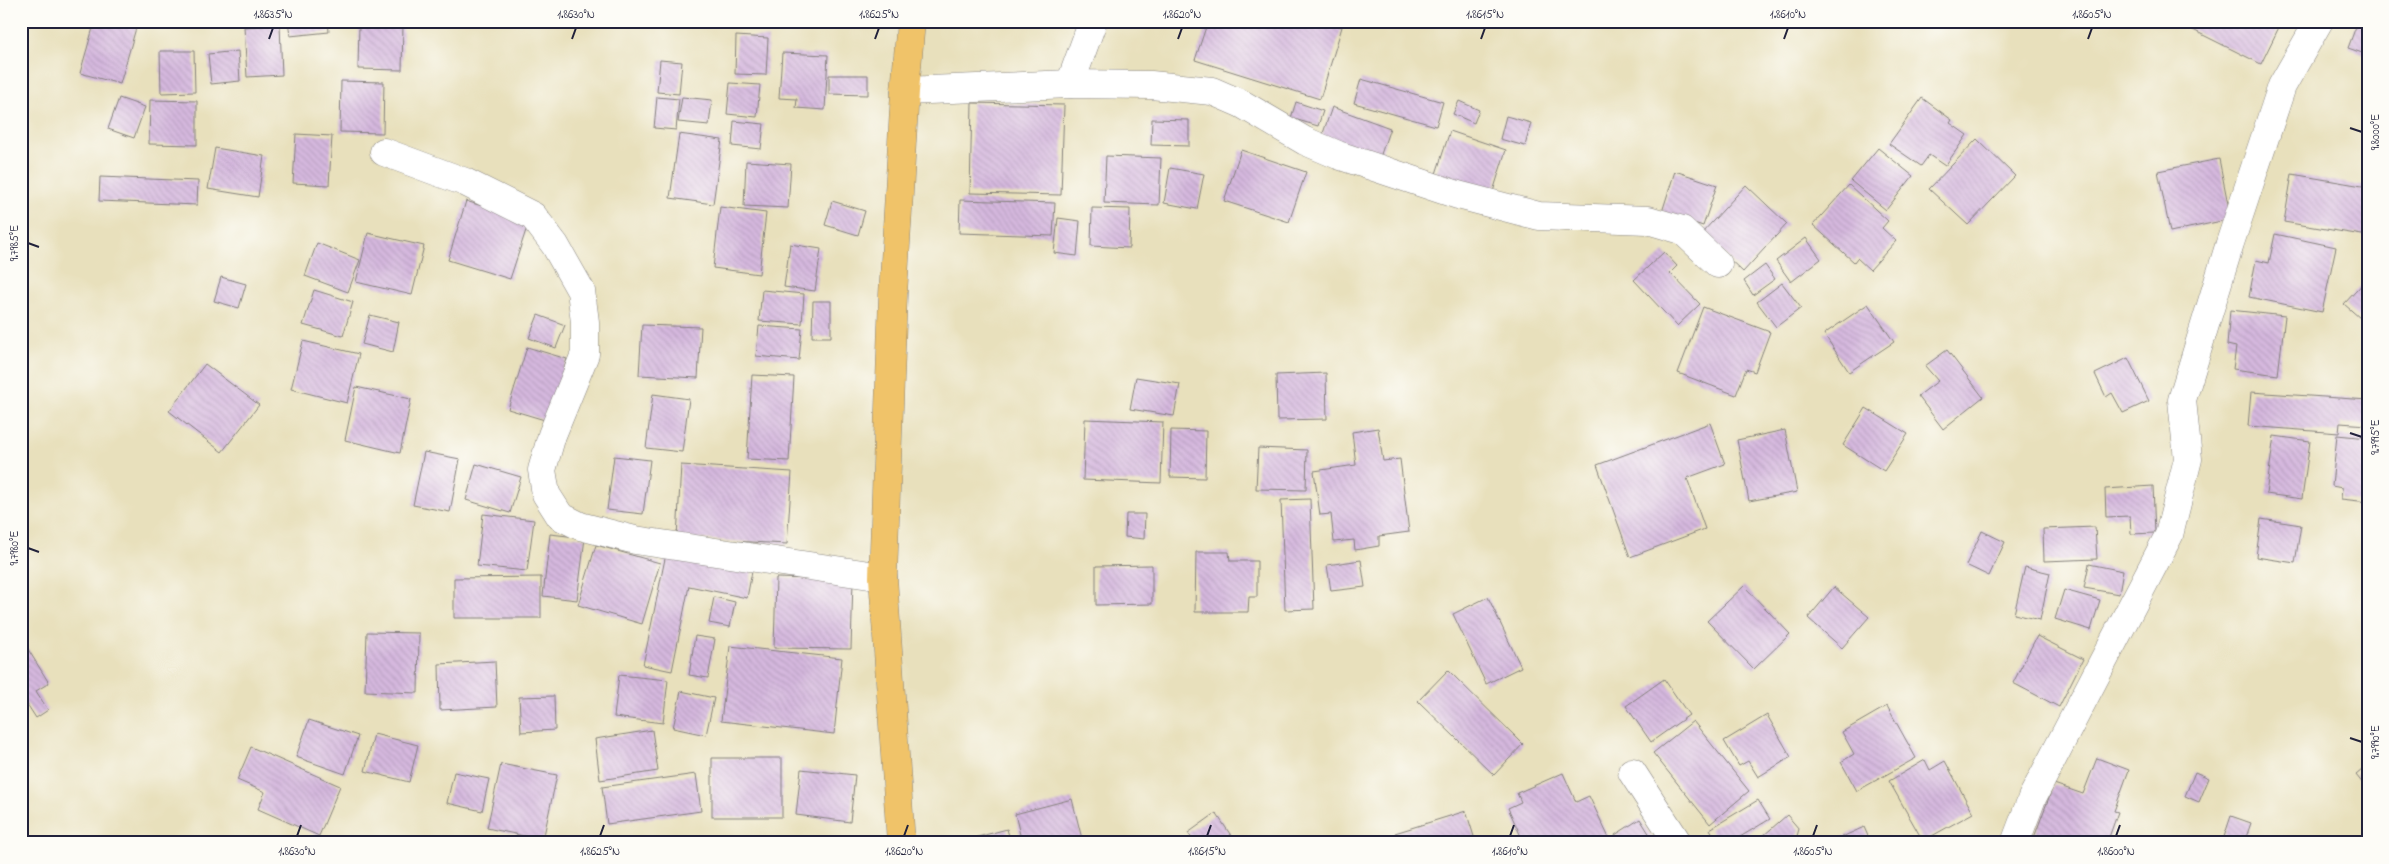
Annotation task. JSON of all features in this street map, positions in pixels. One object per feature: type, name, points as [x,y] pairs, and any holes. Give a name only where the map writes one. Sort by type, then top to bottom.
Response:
[{"type":"main road","points":[[901,843],[883,578],[893,295],[904,91],[911,21]]},
{"type":"street","points":[[1070,84],[1093,21]]},
{"type":"street","points":[[2015,843],[2032,798],[2169,535],[2188,459],[2182,400],[2230,243],[2282,86],[2319,21]]},
{"type":"street","points":[[904,91],[1070,84],[1152,85],[1212,91],[1242,104],[1305,141],[1338,155],[1458,195],[1538,216],[1648,220],[1682,230],[1718,264]]},
{"type":"street","points":[[384,152],[465,182],[533,216],[555,245],[582,291],[585,322],[585,354],[552,435],[542,470],[546,494],[560,516],[580,526],[635,540],[883,578]]},
{"type":"street","points":[[1632,772],[1678,843]]},
{"type":"building","points":[[95,21],[138,21],[120,84],[80,73]]},
{"type":"building","points":[[288,21],[328,21],[329,32],[290,36]]},
{"type":"building","points":[[1208,21],[1323,21],[1342,27],[1320,99],[1195,60]]},
{"type":"building","points":[[2191,21],[2282,21],[2261,64],[2187,27]]},
{"type":"building","points":[[2358,21],[2368,21],[2368,55],[2348,48]]},
{"type":"building","points":[[359,24],[403,25],[402,70],[358,69]]},
{"type":"building","points":[[280,25],[282,75],[247,77],[244,27]]},
{"type":"building","points":[[736,36],[768,38],[766,75],[735,74]]},
{"type":"building","points":[[160,51],[194,51],[195,92],[161,93]]},
{"type":"building","points":[[238,51],[240,81],[211,84],[208,54]]},
{"type":"building","points":[[782,53],[828,55],[825,110],[796,108],[797,99],[779,98]]},
{"type":"building","points":[[660,60],[682,62],[679,94],[657,92]]},
{"type":"building","points":[[829,75],[868,75],[868,95],[829,94]]},
{"type":"building","points":[[1361,79],[1443,102],[1436,126],[1354,103]]},
{"type":"building","points":[[341,81],[384,82],[383,133],[340,132]]},
{"type":"building","points":[[730,83],[760,85],[757,117],[727,114]]},
{"type":"building","points":[[657,97],[679,99],[676,130],[654,128]]},
{"type":"building","points":[[682,97],[712,100],[709,125],[678,122]]},
{"type":"building","points":[[119,98],[145,107],[134,138],[108,129]]},
{"type":"building","points":[[1922,98],[1952,120],[1950,123],[1967,135],[1945,166],[1929,155],[1921,166],[1889,144]]},
{"type":"building","points":[[150,100],[197,101],[197,145],[149,144]]},
{"type":"building","points":[[1459,101],[1479,110],[1474,123],[1453,114]]},
{"type":"building","points":[[1296,102],[1323,111],[1318,126],[1291,118]]},
{"type":"building","points":[[972,103],[1064,105],[1061,195],[970,193]]},
{"type":"building","points":[[1332,107],[1390,128],[1378,163],[1320,142]]},
{"type":"building","points":[[1506,116],[1531,123],[1525,146],[1500,139]]},
{"type":"building","points":[[1152,119],[1189,120],[1189,146],[1151,145]]},
{"type":"building","points":[[734,121],[764,124],[761,149],[732,146]]},
{"type":"building","points":[[1450,131],[1506,150],[1491,198],[1434,180]]},
{"type":"building","points":[[296,134],[332,136],[329,185],[293,183]]},
{"type":"building","points":[[679,134],[722,140],[713,204],[670,198]]},
{"type":"building","points":[[1977,139],[2015,176],[1968,225],[1929,189]]},
{"type":"building","points":[[215,148],[264,156],[258,197],[208,189]]},
{"type":"building","points":[[1878,148],[1913,176],[1886,210],[1851,181]]},
{"type":"building","points":[[1241,150],[1306,172],[1289,222],[1224,201]]},
{"type":"building","points":[[1106,156],[1161,158],[1159,205],[1104,203]]},
{"type":"building","points":[[2219,159],[2231,219],[2170,232],[2158,171]]},
{"type":"building","points":[[746,161],[791,164],[788,208],[744,206]]},
{"type":"building","points":[[1170,168],[1204,174],[1197,209],[1164,203]]},
{"type":"building","points":[[1675,171],[1717,185],[1703,226],[1662,212]]},
{"type":"building","points":[[2292,174],[2368,187],[2368,236],[2284,222]]},
{"type":"building","points":[[100,177],[198,181],[197,205],[99,201]]},
{"type":"building","points":[[1746,185],[1787,224],[1743,272],[1702,233]]},
{"type":"building","points":[[1849,185],[1888,221],[1882,228],[1896,241],[1870,270],[1857,258],[1854,262],[1813,225]]},
{"type":"building","points":[[960,200],[1055,203],[1053,236],[959,233]]},
{"type":"building","points":[[466,201],[529,221],[510,279],[448,260]]},
{"type":"building","points":[[832,201],[865,211],[858,235],[825,225]]},
{"type":"building","points":[[720,207],[766,213],[759,274],[713,268]]},
{"type":"building","points":[[1092,208],[1130,209],[1129,248],[1091,246]]},
{"type":"building","points":[[1058,218],[1080,221],[1077,256],[1054,253]]},
{"type":"building","points":[[368,233],[424,246],[412,295],[356,282]]},
{"type":"building","points":[[2275,234],[2336,247],[2322,312],[2249,297],[2256,260],[2269,263]]},
{"type":"building","points":[[1806,238],[1821,259],[1791,282],[1776,261]]},
{"type":"building","points":[[317,243],[360,260],[348,292],[305,276]]},
{"type":"building","points":[[790,244],[821,249],[815,291],[784,287]]},
{"type":"building","points":[[1664,252],[1677,266],[1670,273],[1700,304],[1677,326],[1634,280]]},
{"type":"building","points":[[1765,265],[1775,279],[1753,295],[1744,281]]},
{"type":"building","points":[[221,277],[246,284],[239,308],[214,301]]},
{"type":"building","points":[[2368,278],[2368,325],[2344,304]]},
{"type":"building","points":[[1782,283],[1801,308],[1776,327],[1757,302]]},
{"type":"building","points":[[314,290],[353,302],[343,336],[303,325]]},
{"type":"building","points":[[762,290],[804,294],[802,324],[759,321]]},
{"type":"building","points":[[813,301],[831,301],[831,337],[812,337]]},
{"type":"building","points":[[1868,304],[1894,342],[1849,372],[1824,334]]},
{"type":"building","points":[[1703,307],[1770,332],[1755,372],[1746,369],[1736,395],[1678,373]]},
{"type":"building","points":[[2230,310],[2285,316],[2278,375],[2233,369],[2236,347],[2227,345]]},
{"type":"building","points":[[370,315],[399,322],[393,352],[362,344]]},
{"type":"building","points":[[538,315],[565,325],[556,348],[529,338]]},
{"type":"building","points":[[642,325],[701,327],[698,378],[639,375]]},
{"type":"building","points":[[759,326],[802,329],[799,360],[756,356]]},
{"type":"building","points":[[303,341],[359,354],[347,403],[291,389]]},
{"type":"building","points":[[527,347],[567,359],[548,421],[508,409]]},
{"type":"building","points":[[1947,350],[1983,397],[1943,429],[1918,396],[1938,381],[1925,366]]},
{"type":"building","points":[[2128,358],[2149,401],[2123,413],[2112,393],[2106,397],[2095,374]]},
{"type":"building","points":[[205,364],[259,405],[222,452],[169,411]]},
{"type":"building","points":[[1326,373],[1327,419],[1277,420],[1276,375]]},
{"type":"building","points":[[752,375],[794,377],[789,461],[747,459]]},
{"type":"building","points":[[1136,377],[1180,384],[1174,416],[1130,409]]},
{"type":"building","points":[[356,387],[411,399],[400,453],[345,440]]},
{"type":"building","points":[[2251,392],[2368,400],[2368,425],[2340,423],[2339,433],[2248,426]]},
{"type":"building","points":[[653,394],[689,399],[682,452],[646,448]]},
{"type":"building","points":[[1866,408],[1908,434],[1884,471],[1843,445]]},
{"type":"building","points":[[1085,419],[1163,422],[1161,483],[1083,480]]},
{"type":"building","points":[[1710,423],[1725,464],[1687,478],[1705,529],[1630,557],[1597,465]]},
{"type":"building","points":[[1378,428],[1383,461],[1400,459],[1409,532],[1379,536],[1379,546],[1355,550],[1354,540],[1334,542],[1331,514],[1320,515],[1314,471],[1356,465],[1352,432]]},
{"type":"building","points":[[1171,430],[1206,431],[1205,478],[1170,477]]},
{"type":"building","points":[[1785,430],[1797,492],[1749,501],[1737,440]]},
{"type":"building","points":[[2337,435],[2368,438],[2368,502],[2341,499],[2342,488],[2332,486]]},
{"type":"building","points":[[2274,436],[2310,441],[2302,499],[2266,494]]},
{"type":"building","points":[[1258,448],[1307,450],[1306,490],[1256,489]]},
{"type":"building","points":[[424,452],[460,459],[450,512],[413,505]]},
{"type":"building","points":[[614,456],[650,460],[643,514],[607,510]]},
{"type":"building","points":[[476,464],[521,477],[510,513],[466,500]]},
{"type":"building","points":[[681,465],[792,472],[787,544],[677,538]]},
{"type":"building","points":[[2153,486],[2155,533],[2131,534],[2130,516],[2106,517],[2105,489]]},
{"type":"building","points":[[1310,499],[1314,609],[1285,610],[1281,500]]},
{"type":"building","points":[[483,514],[534,520],[527,571],[477,566]]},
{"type":"building","points":[[1126,514],[1145,514],[1144,539],[1125,537]]},
{"type":"building","points":[[2261,519],[2301,525],[2295,563],[2256,557]]},
{"type":"building","points":[[2095,527],[2097,559],[2044,561],[2043,529]]},
{"type":"building","points":[[1982,531],[2005,542],[1989,576],[1966,565]]},
{"type":"building","points":[[550,534],[585,538],[577,600],[543,596]]},
{"type":"building","points":[[596,545],[660,563],[642,624],[578,605]]},
{"type":"building","points":[[667,549],[753,566],[747,598],[689,586],[672,671],[643,665]]},
{"type":"building","points":[[1196,552],[1229,552],[1230,561],[1257,561],[1257,597],[1249,597],[1248,612],[1195,612]]},
{"type":"building","points":[[1361,560],[1365,587],[1331,591],[1327,565]]},
{"type":"building","points":[[2368,563],[2368,586],[2363,585]]},
{"type":"building","points":[[2089,564],[2123,571],[2119,594],[2084,588]]},
{"type":"building","points":[[1152,565],[1152,604],[1096,605],[1096,566]]},
{"type":"building","points":[[2025,567],[2050,573],[2040,620],[2014,614]]},
{"type":"building","points":[[541,577],[541,618],[454,618],[454,578]]},
{"type":"building","points":[[776,578],[853,580],[851,649],[774,648]]},
{"type":"building","points":[[1744,586],[1790,634],[1754,669],[1707,621]]},
{"type":"building","points":[[1834,587],[1869,617],[1842,648],[1808,618]]},
{"type":"building","points":[[2064,590],[2100,600],[2091,630],[2055,619]]},
{"type":"building","points":[[714,597],[735,602],[730,627],[709,623]]},
{"type":"building","points":[[1488,597],[1521,667],[1486,684],[1453,614]]},
{"type":"building","points":[[367,632],[419,633],[418,693],[365,691]]},
{"type":"building","points":[[695,636],[715,639],[708,678],[689,675]]},
{"type":"building","points":[[2037,636],[2083,659],[2059,707],[2013,683]]},
{"type":"building","points":[[21,638],[49,683],[36,691],[48,710],[36,718],[27,704],[21,708]]},
{"type":"building","points":[[730,646],[842,658],[834,734],[721,721]]},
{"type":"building","points":[[495,661],[497,707],[440,710],[439,664]]},
{"type":"building","points":[[1448,670],[1523,744],[1494,775],[1418,701]]},
{"type":"building","points":[[619,675],[668,680],[663,723],[614,717]]},
{"type":"building","points":[[1664,679],[1689,715],[1651,742],[1626,706]]},
{"type":"building","points":[[681,691],[714,698],[706,735],[673,728]]},
{"type":"building","points":[[554,696],[555,730],[521,732],[519,697]]},
{"type":"building","points":[[1887,706],[1916,758],[1857,791],[1841,762],[1854,754],[1842,732]]},
{"type":"building","points":[[1767,715],[1791,757],[1758,777],[1748,761],[1739,766],[1724,741]]},
{"type":"building","points":[[309,720],[358,736],[345,774],[296,757]]},
{"type":"building","points":[[1693,721],[1749,791],[1710,824],[1653,753]]},
{"type":"building","points":[[652,730],[658,771],[600,780],[595,739]]},
{"type":"building","points":[[374,734],[418,745],[409,782],[365,771]]},
{"type":"building","points":[[251,747],[340,786],[319,836],[258,809],[265,792],[237,780]]},
{"type":"building","points":[[712,758],[782,758],[782,817],[712,817]]},
{"type":"building","points":[[2097,758],[2129,770],[2114,811],[2118,812],[2107,843],[2032,843],[2054,784],[2083,794]]},
{"type":"building","points":[[1925,760],[1930,770],[1945,761],[1973,813],[1923,841],[1889,781]]},
{"type":"building","points":[[501,764],[557,775],[543,840],[487,828]]},
{"type":"building","points":[[2368,765],[2368,790],[2356,775]]},
{"type":"building","points":[[801,769],[855,775],[850,822],[796,815]]},
{"type":"building","points":[[454,772],[489,779],[482,811],[447,803]]},
{"type":"building","points":[[2195,772],[2209,778],[2199,802],[2185,796]]},
{"type":"building","points":[[1563,773],[1576,802],[1589,796],[1610,840],[1605,843],[1524,843],[1508,808],[1521,802],[1517,793]]},
{"type":"building","points":[[696,774],[701,811],[607,824],[602,787]]},
{"type":"building","points":[[1072,799],[1083,843],[1022,843],[1015,814]]},
{"type":"building","points":[[1758,800],[1770,819],[1730,843],[1718,843],[1710,829]]},
{"type":"building","points":[[1466,811],[1476,843],[1398,843],[1395,833]]},
{"type":"building","points":[[1216,813],[1236,843],[1195,843],[1188,833]]},
{"type":"building","points":[[1787,815],[1799,829],[1795,843],[1755,843]]},
{"type":"building","points":[[2231,816],[2251,823],[2244,843],[2222,843]]},
{"type":"building","points":[[1640,819],[1655,843],[1619,843],[1615,835]]},
{"type":"building","points":[[1864,827],[1871,843],[1829,843]]},
{"type":"building","points":[[1007,829],[1011,843],[959,843],[959,842]]}]
